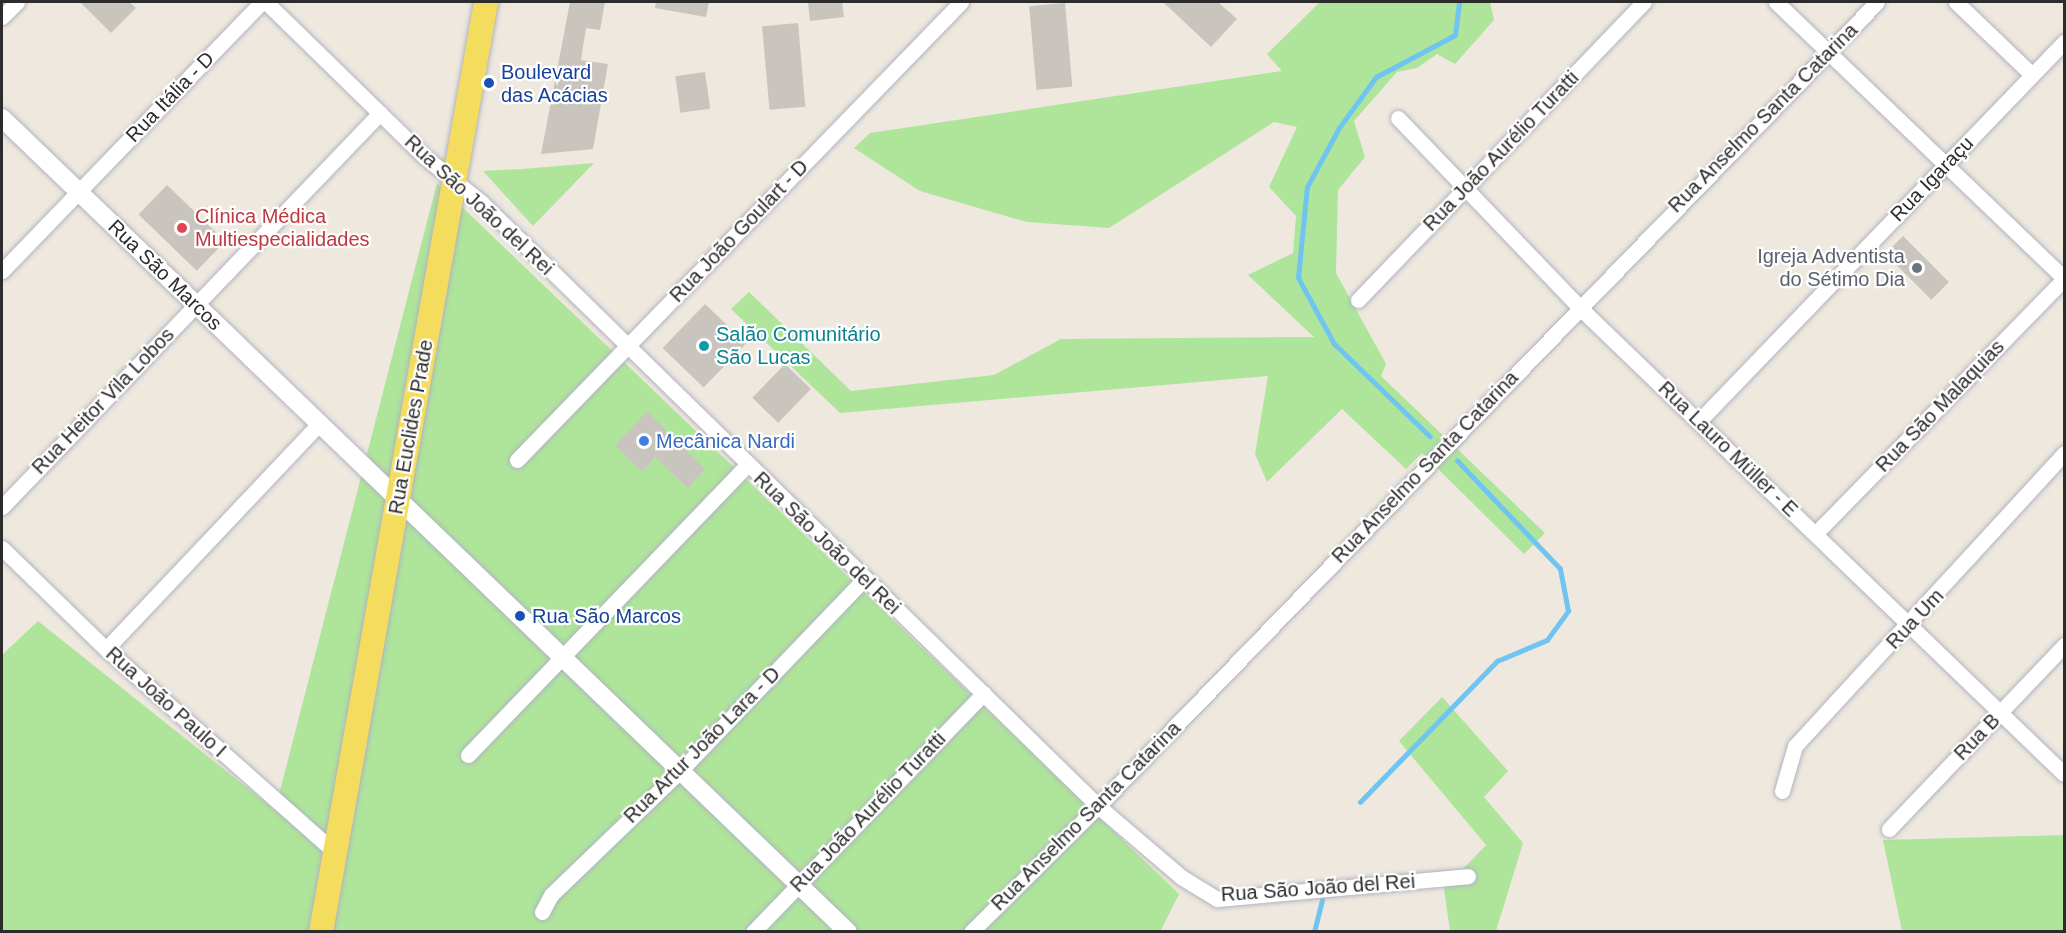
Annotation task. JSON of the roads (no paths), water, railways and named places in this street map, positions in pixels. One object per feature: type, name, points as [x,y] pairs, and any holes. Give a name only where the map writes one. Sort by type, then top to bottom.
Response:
[{"type":"main road","name":"Rua Euclides Prade","points":[[321,932],[486,2]]},
{"type":"street","points":[[2,17],[16,2]]},
{"type":"street","name":"Rua São João del Rei","points":[[264,2],[627,346],[746,466],[1136,842],[1217,899],[1468,876]]},
{"type":"street","name":"Rua Itália - D","points":[[2,271],[264,2]]},
{"type":"street","name":"Rua João Goulart - D","points":[[517,460],[962,2]]},
{"type":"street","name":"Rua João Aurélio Turatti","points":[[1358,300],[1644,2]]},
{"type":"street","points":[[1776,2],[2064,279]]},
{"type":"street","name":"Rua Anselmo Santa Catarina","points":[[971,932],[1098,806],[1877,2]]},
{"type":"street","points":[[1956,2],[2032,75]]},
{"type":"street","name":"Rua Igaraçu","points":[[1699,422],[2064,42]]},
{"type":"street","name":"Rua Heitor Vila Lobos","points":[[2,507],[380,113]]},
{"type":"street","name":"Rua São Marcos","points":[[2,118],[848,932]]},
{"type":"street","name":"Rua Lauro Müller - E","points":[[1398,118],[1579,307],[1912,624],[2064,774]]},
{"type":"street","name":"Rua São Malaquias","points":[[1816,533],[2064,279]]},
{"type":"street","points":[[106,649],[320,423]]},
{"type":"street","name":"Rua Um","points":[[1782,791],[1795,747],[1912,624],[2064,453]]},
{"type":"street","points":[[468,755],[746,466]]},
{"type":"street","name":"Rua João Paulo I","points":[[2,548],[106,649],[335,852]]},
{"type":"street","name":"Rua Artur João Lara - D","points":[[542,912],[551,895],[680,771],[864,579]]},
{"type":"street","name":"Rua B","points":[[1889,829],[2064,645]]},
{"type":"street","name":"Rua João Aurélio Turatti","points":[[753,932],[984,693]]},
{"type":"waterway","points":[[1430,437],[1334,344],[1298,278],[1307,187],[1339,128],[1376,77],[1455,35],[1459,2]]},
{"type":"waterway","points":[[1360,802],[1497,661],[1547,640],[1568,611],[1560,569],[1457,461]]},
{"type":"waterway","points":[[1314,932],[1322,900]]},
{"type":"place","name":"Boulevard das Acácias","points":[[489,83]]},
{"type":"place","name":"Clínica Médica Multiespecialidades","points":[[182,228]]},
{"type":"place","name":"Igreja Adventista do Sétimo Dia","points":[[1917,268]]},
{"type":"place","name":"Salão Comunitário São Lucas","points":[[704,346]]},
{"type":"place","name":"Mecânica Nardi","points":[[644,441]]},
{"type":"place","name":"Rua São Marcos","points":[[520,616]]}]
